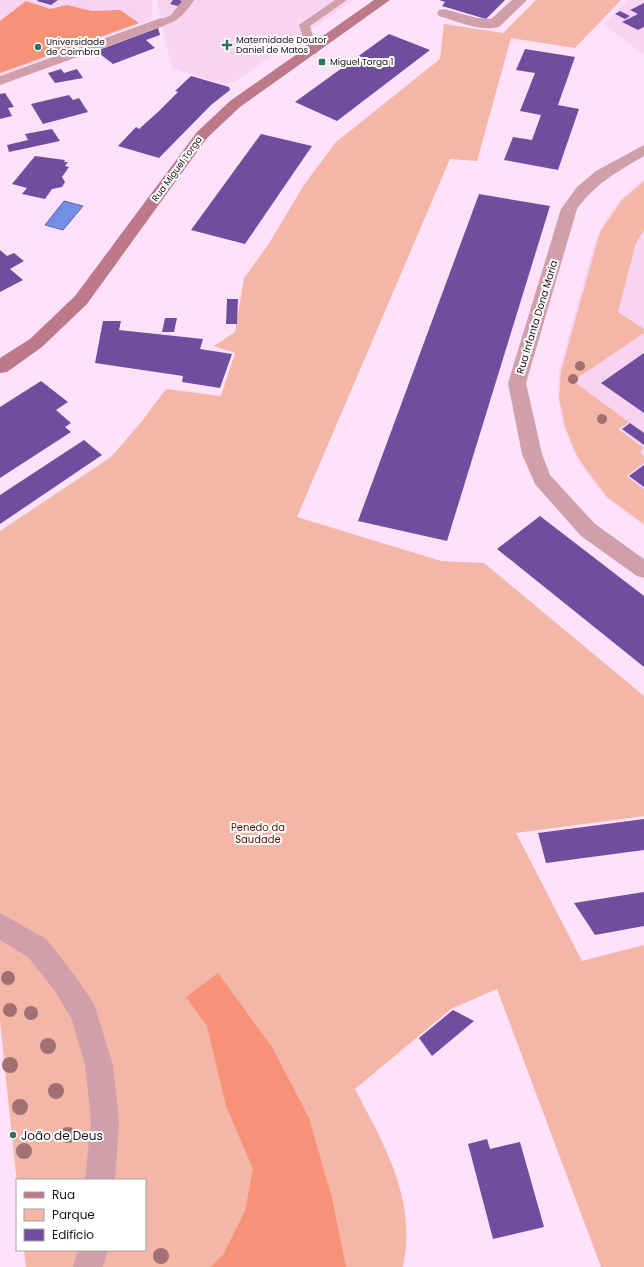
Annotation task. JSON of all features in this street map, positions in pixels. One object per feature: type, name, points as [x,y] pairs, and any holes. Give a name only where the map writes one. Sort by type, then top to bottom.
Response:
[{"type":"main road","name":"Rua Miguel Torga","points":[[0,368],[36,343],[81,300],[202,135],[235,104],[312,52],[383,0]]},
{"type":"street","points":[[444,13],[476,22],[494,24],[520,0]]},
{"type":"street","points":[[0,82],[161,22]]},
{"type":"street","name":"Rua Infanta Dona Maria","points":[[644,150],[602,174],[584,190],[569,209],[517,383],[532,454],[542,479],[588,530],[644,570]]},
{"type":"street","points":[[0,926],[37,948],[64,982],[84,1014],[99,1065],[105,1121],[100,1179]]},
{"type":"street","points":[[88,1267],[92,1258],[93,1251]]},
{"type":"lane","points":[[161,22],[175,17],[189,0]]},
{"type":"lane","points":[[312,52],[304,25],[342,0]]},
{"type":"shaded area","name":"Universidade de Coimbra","points":[[0,0],[153,0],[151,20],[0,75]]},
{"type":"shaded area","name":"Maternidade Doutor Daniel de Matos","points":[[157,0],[354,0],[234,82],[223,84],[172,68]]},
{"type":"shaded area","points":[[628,0],[644,0],[644,55],[604,24]]},
{"type":"shaded area","name":"Universidade de Coimbra","points":[[26,1],[50,9],[67,5],[92,11],[120,10],[139,23],[0,73],[0,21]]},
{"type":"shaded area","points":[[644,179],[644,526],[606,498],[579,463],[563,426],[558,398],[559,371],[594,244],[608,216],[620,200]]},
{"type":"shaded area","points":[[218,973],[272,1047],[309,1118],[332,1198],[346,1267],[210,1267],[223,1255],[245,1211],[253,1169],[226,1106],[207,1026],[186,997]]},
{"type":"green space","name":"Penedo da Saudade","points":[[536,0],[621,0],[575,48],[511,38],[477,161],[450,159],[297,517],[441,561],[484,563],[644,696],[644,816],[516,833],[582,961],[644,945],[644,1267],[601,1267],[497,989],[451,1009],[355,1089],[387,1153],[396,1174],[402,1196],[406,1219],[406,1242],[403,1267],[26,1267],[24,1251],[146,1251],[146,1179],[16,1179],[0,1021],[0,531],[111,457],[142,421],[166,389],[221,396],[235,353],[214,346],[235,332],[244,278],[268,245],[304,185],[335,143],[440,59],[444,24],[503,33]]},
{"type":"green space","points":[[644,181],[644,230],[636,243],[618,312],[644,329],[644,333],[573,381],[629,422],[618,429],[644,448],[640,452],[644,456],[644,463],[626,476],[644,489],[644,524],[607,497],[581,462],[575,452],[565,426],[559,398],[561,371],[600,232],[622,200]]},
{"type":"water","points":[[64,201],[83,206],[63,230],[45,225]]},
{"type":"building","points":[[58,0],[51,5],[37,1]]},
{"type":"building","points":[[173,0],[183,1],[178,6],[170,4]]},
{"type":"building","points":[[439,0],[505,0],[486,19],[442,6],[445,2]]},
{"type":"building","points":[[644,3],[644,27],[638,30],[622,22],[638,14],[630,10]]},
{"type":"building","points":[[620,11],[630,16],[625,19],[615,14]]},
{"type":"building","points":[[158,28],[160,35],[146,40],[155,48],[113,64],[96,51]]},
{"type":"building","points":[[389,34],[430,50],[337,121],[295,102]]},
{"type":"building","points":[[525,49],[575,57],[558,105],[579,109],[558,170],[504,160],[513,137],[532,140],[541,115],[520,111],[535,73],[516,70]]},
{"type":"building","points":[[61,69],[64,73],[77,69],[83,78],[55,83],[48,73]]},
{"type":"building","points":[[191,76],[229,87],[230,90],[211,105],[159,158],[118,146],[136,127],[139,129],[158,112],[178,92],[175,91]]},
{"type":"building","points":[[5,93],[14,107],[8,108],[12,116],[0,119],[0,94]]},
{"type":"building","points":[[69,95],[73,100],[79,98],[88,112],[43,124],[31,104]]},
{"type":"building","points":[[52,129],[60,141],[9,152],[7,145],[28,140],[25,134]]},
{"type":"building","points":[[261,134],[312,146],[245,244],[191,230]]},
{"type":"building","points":[[35,156],[65,160],[64,162],[68,162],[65,166],[69,167],[62,177],[65,182],[62,187],[52,189],[45,199],[22,194],[27,188],[12,184]]},
{"type":"building","points":[[479,194],[550,206],[447,541],[358,521]]},
{"type":"building","points":[[0,250],[7,256],[14,253],[24,261],[10,269],[23,280],[0,292]]},
{"type":"building","points":[[227,299],[238,299],[237,324],[226,324]]},
{"type":"building","points":[[165,318],[177,318],[174,332],[162,332]]},
{"type":"building","points":[[103,321],[121,321],[119,330],[203,339],[200,349],[232,354],[220,388],[182,382],[183,376],[95,363]]},
{"type":"building","points":[[644,353],[644,413],[601,383]]},
{"type":"building","points":[[41,381],[68,402],[56,410],[71,423],[65,427],[71,432],[0,478],[0,407]]},
{"type":"building","points":[[630,423],[644,433],[644,445],[622,429]]},
{"type":"building","points":[[84,440],[102,455],[0,524],[0,495]]},
{"type":"building","points":[[644,465],[644,487],[629,476]]},
{"type":"building","points":[[540,516],[644,596],[644,667],[497,549]]},
{"type":"building","points":[[644,819],[644,850],[546,863],[538,833]]},
{"type":"building","points":[[644,892],[644,926],[595,935],[574,903]]},
{"type":"building","points":[[453,1010],[474,1021],[432,1056],[419,1038]]},
{"type":"building","points":[[487,1139],[490,1149],[520,1142],[544,1227],[493,1239],[468,1144]]},
{"type":"place","name":"Maternidade Doutor Daniel de Matos","points":[[227,45]]},
{"type":"place","name":"Universidade de Coimbra","points":[[38,47]]},
{"type":"place","name":"Miguel Torga 1","points":[[322,62]]},
{"type":"place","name":"João de Deus","points":[[13,1135]]}]
